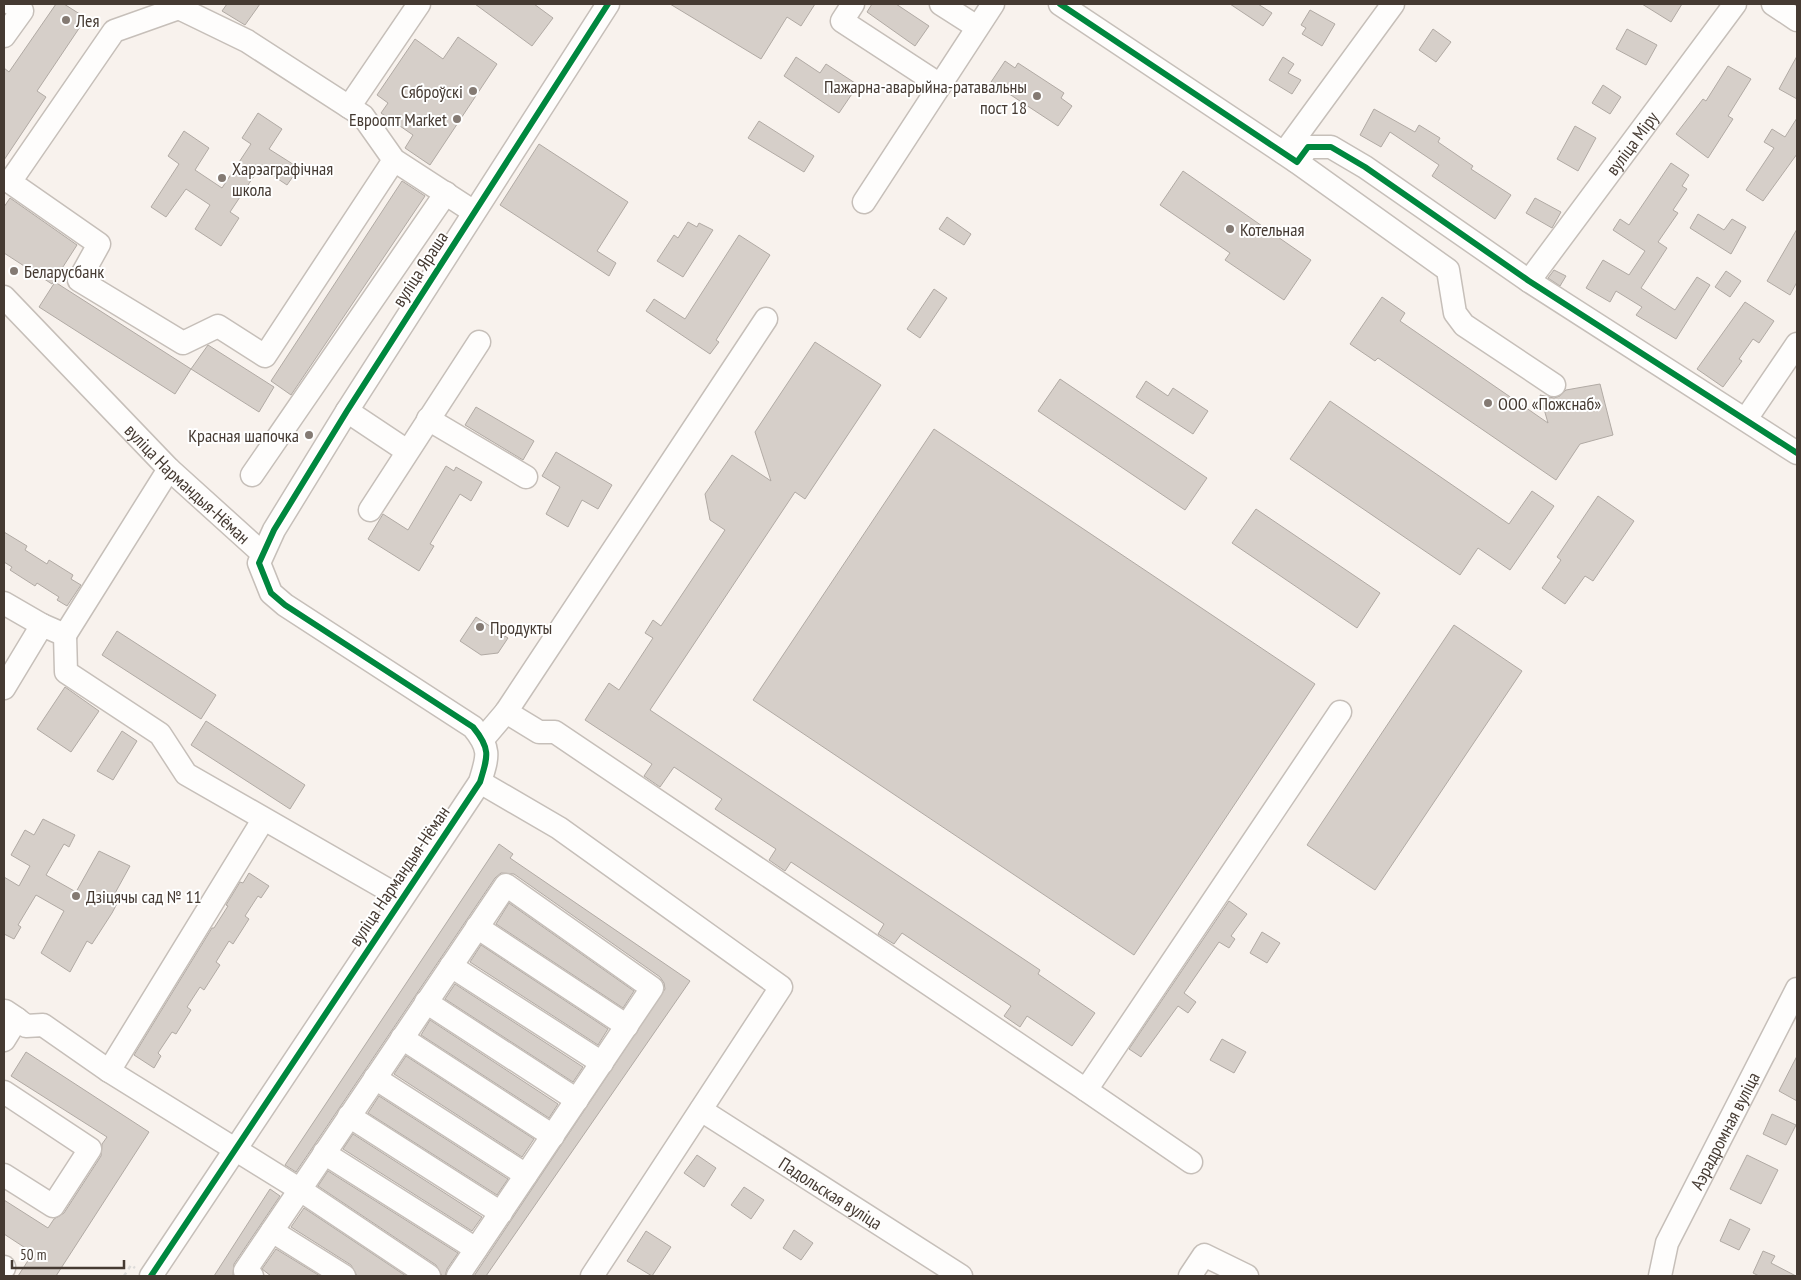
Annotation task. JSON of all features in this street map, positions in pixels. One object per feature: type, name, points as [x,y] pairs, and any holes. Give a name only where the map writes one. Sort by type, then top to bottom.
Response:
[{"type":"street","points":[[4,36],[22,11],[12,4]]},
{"type":"street","points":[[349,107],[419,4]]},
{"type":"street","name":"вуліца Яраша","points":[[262,553],[347,411],[608,4]]},
{"type":"street","points":[[853,4],[842,21],[940,85]]},
{"type":"street","points":[[941,4],[977,27]]},
{"type":"street","points":[[864,202],[993,4]]},
{"type":"street","points":[[1060,4],[1290,158],[1448,270],[1455,313],[1464,325],[1554,385]]},
{"type":"street","points":[[1290,158],[1298,135],[1393,4]]},
{"type":"street","name":"вуліца Міру","points":[[1529,281],[1735,4]]},
{"type":"street","points":[[1773,4],[1797,20]]},
{"type":"street","points":[[394,160],[265,356],[218,326],[183,343],[79,280],[99,244],[7,187],[114,31],[178,8],[247,41],[363,116],[394,160],[474,212]]},
{"type":"street","points":[[1290,158],[1308,147],[1331,147],[1365,167],[1529,281],[1797,453]]},
{"type":"street","points":[[252,475],[446,193]]},
{"type":"street","name":"вуліца Нармандыя-Нёман","points":[[4,298],[169,469],[262,553],[259,563],[271,593],[285,605],[473,726],[483,739],[488,756],[480,782],[151,1276]]},
{"type":"street","points":[[483,739],[506,712],[766,319]]},
{"type":"street","points":[[370,510],[479,342]]},
{"type":"street","points":[[1746,419],[1797,344]]},
{"type":"street","points":[[347,411],[407,451]]},
{"type":"street","points":[[428,419],[526,477]]},
{"type":"street","points":[[169,469],[65,635],[66,672],[160,734],[186,774],[263,820],[402,898]]},
{"type":"street","points":[[4,603],[42,625],[65,635]]},
{"type":"street","points":[[4,688],[42,625]]},
{"type":"street","points":[[506,712],[539,732],[556,732],[1191,1162]]},
{"type":"street","points":[[1086,1090],[1340,712]]},
{"type":"street","points":[[480,782],[559,828],[781,987],[598,1274]]},
{"type":"street","points":[[108,1071],[263,820]]},
{"type":"street","points":[[252,1276],[244,1272],[506,885],[652,988],[458,1276]]},
{"type":"street","points":[[477,927],[627,1026]]},
{"type":"street","points":[[451,966],[602,1063]]},
{"type":"street","name":"Аэрадромная вуліца","points":[[1660,1276],[1668,1243],[1797,989]]},
{"type":"street","points":[[426,1002],[577,1100]]},
{"type":"street","points":[[4,1040],[10,1015],[26,1026],[43,1025],[108,1071],[299,1190],[430,1276]]},
{"type":"street","points":[[402,1038],[553,1136]]},
{"type":"street","points":[[375,1078],[526,1175]]},
{"type":"street","points":[[4,1092],[90,1149],[53,1206],[4,1174]]},
{"type":"street","name":"Падольская вуліца","points":[[702,1110],[961,1276]]},
{"type":"street","points":[[349,1116],[501,1213]]},
{"type":"street","points":[[324,1153],[476,1249]]},
{"type":"street","points":[[272,1231],[344,1276]]},
{"type":"street","points":[[1190,1276],[1204,1255],[1247,1276]]},
{"type":"building","points":[[56,4],[64,4],[86,18],[37,91],[46,97],[4,160],[4,68],[9,72]]},
{"type":"building","points":[[227,4],[260,4],[245,25],[222,11]]},
{"type":"building","points":[[475,4],[534,4],[553,18],[532,46]]},
{"type":"building","points":[[670,4],[815,4],[801,26],[787,17],[761,59]]},
{"type":"building","points":[[872,4],[896,4],[929,26],[915,46],[867,12]]},
{"type":"building","points":[[1230,4],[1258,4],[1272,13],[1263,26]]},
{"type":"building","points":[[1642,4],[1682,4],[1671,22]]},
{"type":"building","points":[[1310,10],[1335,24],[1322,46],[1302,34],[1306,28],[1301,25]]},
{"type":"building","points":[[1433,29],[1451,42],[1436,62],[1419,50]]},
{"type":"building","points":[[1627,29],[1657,45],[1646,65],[1616,49]]},
{"type":"building","points":[[458,37],[497,64],[430,165],[405,148],[413,135],[381,113],[388,103],[377,95],[415,39],[443,59]]},
{"type":"building","points":[[1797,56],[1797,99],[1779,89]]},
{"type":"building","points":[[796,57],[820,73],[826,64],[858,85],[839,113],[784,76]]},
{"type":"building","points":[[1283,57],[1294,64],[1288,73],[1301,80],[1292,94],[1269,80]]},
{"type":"building","name":"Пажарна-аварыйна-ратавальны пост 18","points":[[1005,61],[1015,68],[1018,63],[1064,93],[1061,98],[1072,106],[1058,126],[991,82]]},
{"type":"building","points":[[1728,66],[1751,79],[1728,116],[1733,119],[1708,158],[1676,134],[1703,99],[1706,101]]},
{"type":"building","points":[[1603,85],[1621,97],[1610,114],[1592,103]]},
{"type":"building","points":[[1374,109],[1415,132],[1419,125],[1440,138],[1438,142],[1473,166],[1471,169],[1511,195],[1495,219],[1432,176],[1439,165],[1390,132],[1381,147],[1360,135]]},
{"type":"building","points":[[258,113],[282,129],[269,149],[299,168],[287,185],[260,167],[230,212],[239,218],[221,246],[195,229],[210,205],[186,189],[166,217],[151,207],[179,164],[168,156],[184,131],[209,148],[195,170],[222,188],[251,144],[242,138]]},
{"type":"building","points":[[1797,118],[1797,154],[1763,201],[1746,190],[1774,148],[1764,142],[1772,129],[1785,137]]},
{"type":"building","points":[[759,121],[814,156],[804,172],[748,138]]},
{"type":"building","points":[[1575,126],[1596,138],[1578,171],[1557,159]]},
{"type":"building","points":[[539,144],[628,202],[597,251],[616,263],[609,276],[500,205]]},
{"type":"building","points":[[1671,163],[1689,175],[1682,186],[1687,189],[1673,210],[1678,213],[1658,242],[1667,248],[1641,288],[1675,310],[1697,277],[1710,285],[1676,339],[1636,315],[1642,307],[1616,291],[1610,302],[1586,288],[1603,260],[1629,275],[1645,251],[1613,230],[1620,219],[1629,225]]},
{"type":"building","name":"Котельная","points":[[1183,171],[1311,260],[1284,300],[1225,260],[1230,253],[1160,205]]},
{"type":"building","points":[[402,181],[425,196],[291,395],[271,381]]},
{"type":"building","points":[[10,198],[77,245],[52,284],[4,253],[4,207]]},
{"type":"building","points":[[1535,198],[1561,212],[1552,228],[1526,213]]},
{"type":"building","points":[[1698,214],[1724,230],[1732,219],[1746,227],[1731,254],[1690,228]]},
{"type":"building","points":[[947,217],[971,234],[964,245],[939,229]]},
{"type":"building","points":[[688,222],[697,227],[699,223],[713,230],[683,277],[657,261],[674,235],[678,238]]},
{"type":"building","points":[[1797,229],[1797,282],[1790,295],[1767,281]]},
{"type":"building","points":[[739,235],[770,255],[716,340],[719,342],[710,354],[646,311],[654,299],[685,319]]},
{"type":"building","points":[[1554,270],[1566,276],[1560,286],[1548,278]]},
{"type":"building","points":[[1726,271],[1741,281],[1730,297],[1715,287]]},
{"type":"building","points":[[55,282],[191,369],[175,394],[39,307]]},
{"type":"building","points":[[934,289],[947,298],[920,338],[907,329]]},
{"type":"building","points":[[1382,297],[1405,313],[1400,321],[1548,423],[1540,395],[1554,398],[1560,396],[1566,390],[1600,384],[1613,435],[1580,444],[1556,480],[1378,358],[1375,361],[1350,344]]},
{"type":"building","points":[[1745,302],[1774,321],[1759,343],[1753,339],[1739,359],[1742,361],[1723,387],[1697,369]]},
{"type":"building","points":[[815,342],[881,385],[805,499],[795,492],[650,710],[1040,970],[1038,974],[1095,1013],[1072,1046],[1027,1016],[1020,1027],[1004,1016],[1011,1006],[902,933],[894,944],[878,934],[884,924],[791,862],[785,871],[769,860],[776,849],[715,809],[722,799],[674,767],[660,787],[644,776],[652,764],[585,720],[609,683],[619,690],[653,638],[645,633],[653,620],[661,626],[725,530],[710,520],[705,494],[732,455],[771,481],[755,432]]},
{"type":"building","points":[[208,345],[274,387],[259,412],[191,369]]},
{"type":"building","points":[[1060,379],[1207,478],[1185,510],[1038,411]]},
{"type":"building","points":[[1146,381],[1168,396],[1173,388],[1208,411],[1193,434],[1136,397]]},
{"type":"building","points":[[1330,401],[1509,524],[1532,491],[1554,506],[1510,570],[1478,548],[1460,575],[1290,459]]},
{"type":"building","points":[[476,407],[534,441],[523,460],[465,425]]},
{"type":"building","points":[[934,429],[1315,684],[1134,955],[753,700]]},
{"type":"building","points":[[556,452],[612,485],[598,509],[582,500],[568,527],[546,514],[560,487],[542,476]]},
{"type":"building","points":[[446,466],[454,471],[456,467],[482,482],[471,501],[460,494],[430,544],[434,546],[419,571],[368,539],[383,514],[408,530]]},
{"type":"building","points":[[1598,496],[1634,521],[1593,581],[1585,576],[1565,604],[1542,588],[1561,560],[1557,557]]},
{"type":"building","points":[[1256,509],[1380,593],[1357,628],[1232,543]]},
{"type":"building","points":[[4,532],[27,546],[25,550],[47,564],[49,560],[73,575],[71,579],[81,585],[67,606],[57,600],[59,597],[37,583],[35,586],[10,570],[12,567],[4,562]]},
{"type":"building","name":"Продукты","points":[[476,617],[508,638],[498,653],[481,655],[460,641]]},
{"type":"building","points":[[1454,625],[1522,671],[1375,890],[1307,845]]},
{"type":"building","points":[[117,631],[216,695],[201,719],[102,655]]},
{"type":"building","points":[[65,687],[99,711],[71,752],[37,729]]},
{"type":"building","points":[[206,721],[305,785],[290,809],[191,745]]},
{"type":"building","points":[[122,731],[137,741],[113,780],[97,771]]},
{"type":"building","name":"Дзіцячы сад № 11","points":[[43,819],[75,835],[69,847],[64,844],[46,875],[76,892],[99,851],[130,866],[114,895],[120,898],[112,913],[92,944],[87,941],[70,972],[41,953],[64,911],[36,895],[18,925],[21,927],[14,939],[4,934],[4,877],[19,886],[30,866],[11,855],[25,830],[34,835]]},
{"type":"building","points":[[499,844],[513,854],[510,858],[690,981],[486,1276],[474,1276],[665,989],[660,977],[514,874],[501,873],[495,878],[296,1172],[285,1165]]},
{"type":"building","points":[[249,873],[269,886],[261,898],[258,896],[245,916],[249,919],[233,944],[229,941],[216,962],[220,965],[204,990],[200,987],[187,1007],[191,1010],[176,1034],[172,1032],[158,1053],[161,1056],[154,1068],[134,1055],[212,928],[214,928],[228,906],[226,905],[240,882],[243,883]]},
{"type":"building","points":[[1229,901],[1247,914],[1231,936],[1235,939],[1229,948],[1219,942],[1184,993],[1196,1002],[1188,1013],[1178,1006],[1141,1057],[1129,1049]]},
{"type":"building","points":[[509,903],[634,991],[623,1008],[496,924]]},
{"type":"building","points":[[1262,932],[1280,943],[1267,963],[1250,953]]},
{"type":"building","points":[[481,945],[608,1029],[598,1045],[470,962]]},
{"type":"building","points":[[455,984],[583,1067],[573,1082],[445,999]]},
{"type":"building","points":[[430,1020],[558,1104],[549,1118],[421,1035]]},
{"type":"building","points":[[1222,1039],[1246,1052],[1234,1073],[1210,1060]]},
{"type":"building","points":[[26,1052],[149,1132],[56,1276],[18,1276],[33,1253],[4,1234],[4,1200],[48,1228],[54,1219],[64,1213],[101,1156],[102,1144],[107,1137],[11,1076]]},
{"type":"building","points":[[406,1056],[534,1139],[522,1157],[394,1074]]},
{"type":"building","points":[[1797,1056],[1797,1101],[1779,1091]]},
{"type":"building","points":[[379,1096],[508,1179],[497,1195],[368,1113]]},
{"type":"building","points":[[1772,1114],[1796,1125],[1786,1145],[1763,1134]]},
{"type":"building","points":[[353,1134],[482,1217],[472,1231],[343,1149]]},
{"type":"building","points":[[697,1155],[716,1168],[704,1187],[684,1173]]},
{"type":"building","points":[[1747,1155],[1778,1170],[1761,1204],[1730,1189]]},
{"type":"building","points":[[328,1171],[458,1253],[447,1269],[445,1276],[442,1276],[436,1265],[318,1186]]},
{"type":"building","points":[[744,1187],[764,1200],[751,1219],[731,1205]]},
{"type":"building","points":[[270,1189],[280,1196],[234,1264],[233,1276],[214,1276]]},
{"type":"building","points":[[304,1208],[406,1276],[357,1276],[351,1265],[291,1227]]},
{"type":"building","points":[[1730,1219],[1750,1229],[1739,1250],[1720,1241]]},
{"type":"building","points":[[794,1230],[813,1243],[801,1260],[783,1248]]},
{"type":"building","points":[[646,1231],[671,1247],[652,1276],[627,1261]]},
{"type":"building","points":[[276,1249],[320,1276],[271,1276],[262,1269]]},
{"type":"building","points":[[1763,1251],[1775,1256],[1771,1263],[1796,1276],[1759,1276],[1753,1273]]},
{"type":"cycle path","points":[[151,1276],[480,782],[485,766],[486,753],[483,741],[473,727],[285,605],[271,593],[259,563],[274,530],[347,411],[608,4]]},
{"type":"cycle path","points":[[1060,4],[1297,162],[1308,147],[1331,147],[1365,167],[1529,281],[1797,453]]},
{"type":"place","name":"Лея","points":[[66,20]]},
{"type":"place","name":"Сяброўскі","points":[[473,91]]},
{"type":"place","name":"Пажарна-аварыйна-ратавальны пост 18","points":[[1037,96]]},
{"type":"place","name":"Евроопт Market","points":[[457,119]]},
{"type":"place","name":"Харэаграфічная школа","points":[[222,178]]},
{"type":"place","name":"Котельная","points":[[1230,229]]},
{"type":"place","name":"Беларусбанк","points":[[14,271]]},
{"type":"place","name":"ООО «Пожснаб»","points":[[1488,403]]},
{"type":"place","name":"Красная шапочка","points":[[309,435]]},
{"type":"place","name":"Продукты","points":[[480,627]]},
{"type":"place","name":"Дзіцячы сад № 11","points":[[76,896]]}]
